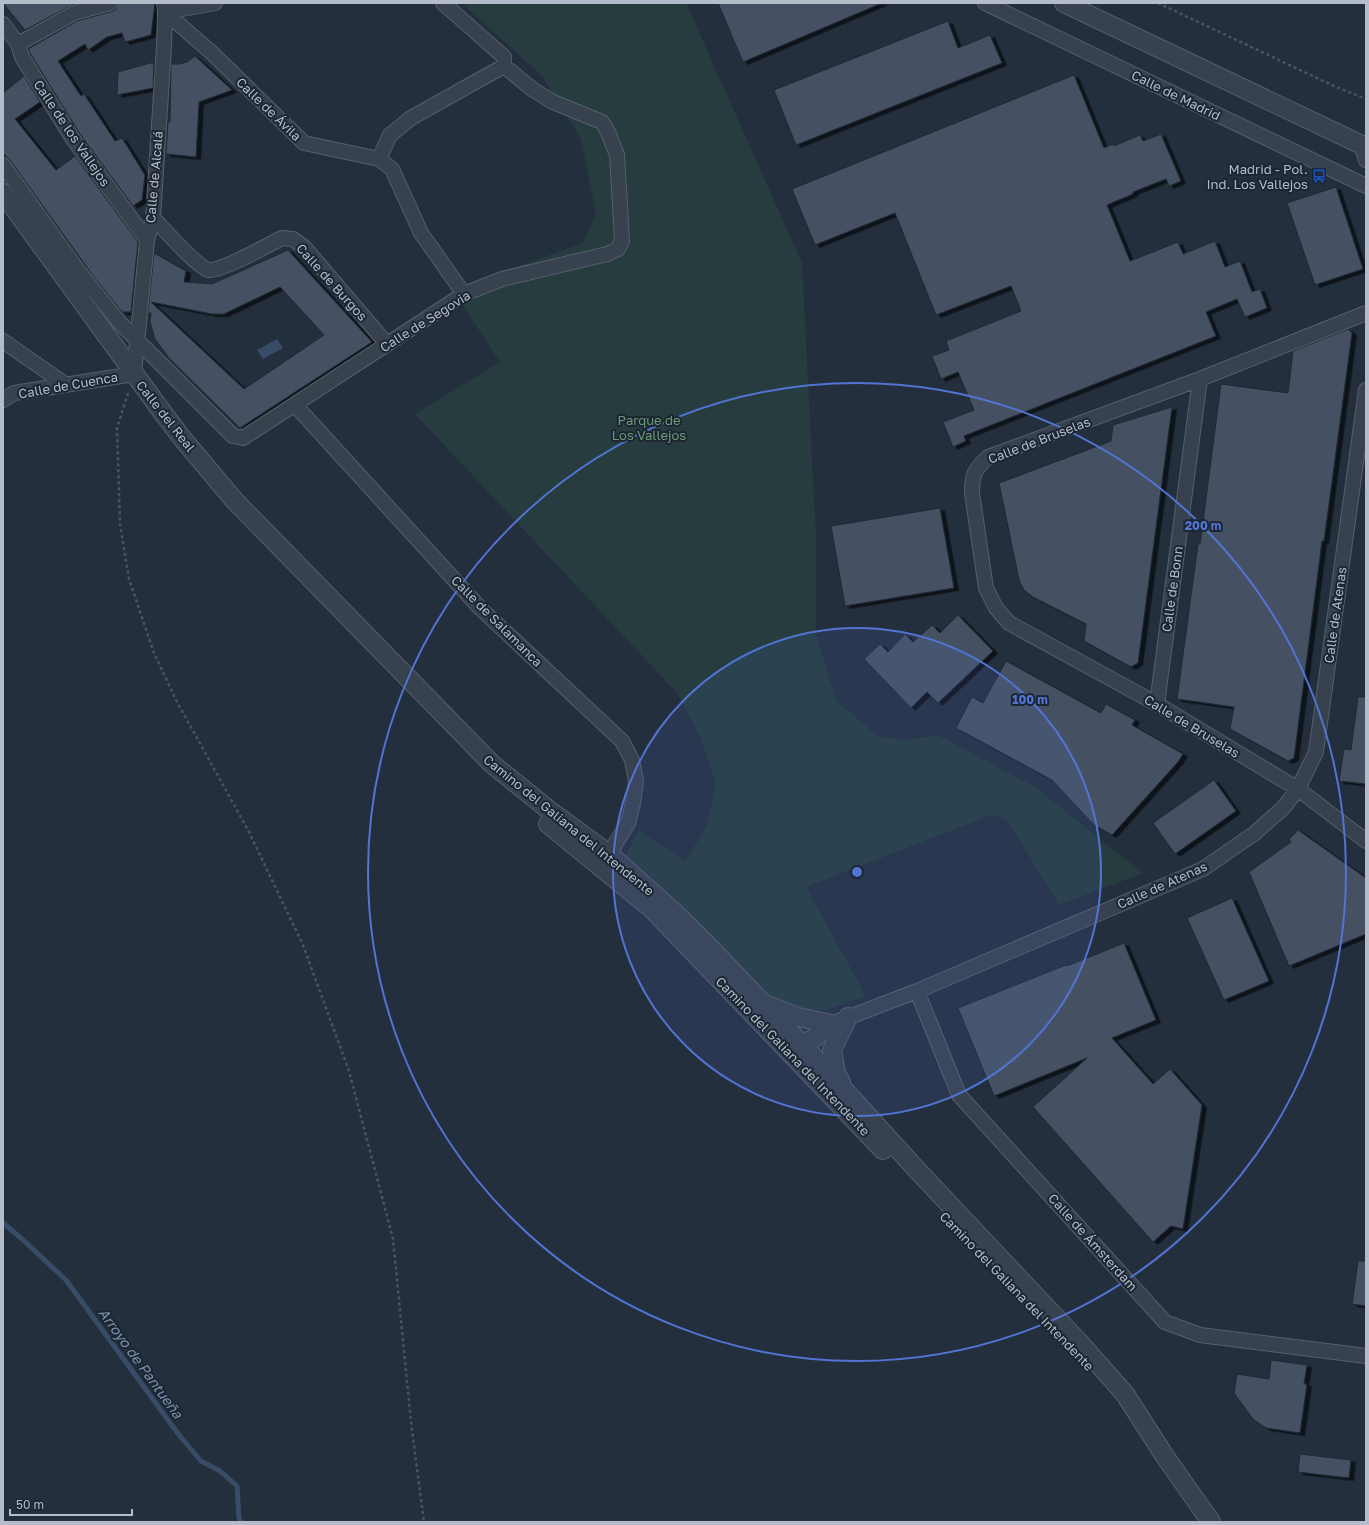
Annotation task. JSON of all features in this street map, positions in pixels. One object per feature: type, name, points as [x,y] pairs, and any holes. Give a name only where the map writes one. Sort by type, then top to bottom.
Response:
[{"type":"street","points":[[18,44],[74,13],[110,3]]},
{"type":"street","points":[[164,8],[215,3]]},
{"type":"street","points":[[444,3],[504,57],[504,66],[411,118],[390,135],[379,159],[392,169],[421,233],[464,294]]},
{"type":"street","name":"Calle de Madrid","points":[[985,3],[1366,186]]},
{"type":"street","points":[[1064,3],[1364,150]]},
{"type":"street","name":"Calle de Ávila","points":[[164,8],[304,143],[379,159]]},
{"type":"street","name":"Calle de Alcalá","points":[[134,374],[147,240],[153,218],[164,8]]},
{"type":"street","name":"Calle de los Vallejos","points":[[3,24],[18,44],[22,57],[73,139],[147,240]]},
{"type":"street","name":"Calle de Segovia","points":[[137,341],[233,436],[243,438],[464,294],[502,279],[606,254],[618,249],[622,241],[617,155],[608,132],[602,122],[553,102],[538,93],[504,66]]},
{"type":"street","points":[[3,166],[78,269],[119,322],[137,341]]},
{"type":"street","name":"Calle del Real","points":[[3,193],[182,438],[234,500],[350,620]]},
{"type":"street","name":"Calle de Burgos","points":[[153,218],[198,264],[209,270],[222,268],[282,238],[293,238],[304,248],[387,344]]},
{"type":"street","name":"Calle de Bruselas","points":[[1366,313],[1200,379],[988,458],[977,467],[972,480],[972,493],[986,588],[996,608],[1009,622],[1157,704],[1298,789],[1366,841]]},
{"type":"street","points":[[3,341],[66,384]]},
{"type":"street","name":"Calle de Cuenca","points":[[3,400],[14,393],[134,374]]},
{"type":"street","name":"Calle de Bonn","points":[[1157,704],[1200,379]]},
{"type":"street","name":"Calle de Atenas","points":[[831,1024],[916,990],[1203,869],[1255,833],[1283,808],[1298,789],[1316,752],[1366,390]]},
{"type":"street","name":"Calle de Salamanca","points":[[295,405],[480,608],[622,741],[632,760],[636,781],[628,823],[609,854]]},
{"type":"street","name":"Camino del Galiana del Intendente","points":[[350,620],[492,764],[549,810],[609,854],[676,914],[762,1002],[1078,1341],[1125,1394],[1211,1522]]},
{"type":"street","name":"Camino del Galiana del Intendente","points":[[350,620],[404,684],[485,770],[526,806],[652,909],[1105,1382],[1164,1454]]},
{"type":"street","points":[[652,909],[681,928],[787,1038],[797,1043],[808,1042],[831,1024]]},
{"type":"street","name":"Calle de Ámsterdam","points":[[916,990],[959,1095],[1165,1322],[1200,1335],[1366,1356]]},
{"type":"street","points":[[762,1002],[783,1012],[831,1024]]},
{"type":"street","points":[[845,1090],[836,1073],[832,1050],[848,1017]]},
{"type":"street","points":[[800,1043],[803,1055],[814,1069],[818,1082]]},
{"type":"path","points":[[1158,3],[1334,86],[1366,99]]},
{"type":"path","points":[[134,374],[117,428],[120,524],[128,579],[157,660],[177,702],[248,830],[303,945],[349,1071],[393,1239],[411,1422],[424,1522]]},
{"type":"green space","name":"Parque de Los Vallejos","points":[[462,3],[686,3],[802,263],[816,537],[816,634],[836,700],[878,736],[904,740],[938,735],[1035,787],[1143,873],[1059,905],[1007,820],[991,815],[806,887],[866,996],[826,1010],[797,1010],[769,1001],[623,860],[639,831],[685,861],[706,828],[716,783],[699,735],[677,693],[415,414],[500,362],[463,306],[497,274],[583,243],[596,214],[581,139],[543,77]]},
{"type":"water","points":[[277,339],[283,348],[263,359],[257,350]]},
{"type":"building","points":[[3,3],[78,3],[25,30]]},
{"type":"building","points":[[118,3],[155,3],[151,35],[125,42],[122,33],[107,37],[88,50],[85,44],[58,61],[81,96],[84,94],[115,141],[122,138],[145,175],[142,200],[133,206],[80,134],[28,49],[77,21],[113,11],[116,9]]},
{"type":"building","points":[[718,3],[882,3],[743,62]]},
{"type":"building","points":[[948,21],[958,48],[990,35],[1002,63],[796,145],[774,90]]},
{"type":"building","points":[[195,56],[232,90],[199,102],[196,157],[166,154],[168,122],[170,122],[171,64],[187,62]]},
{"type":"building","points":[[154,63],[153,88],[117,95],[118,72]]},
{"type":"building","points":[[1074,75],[1104,148],[1113,144],[1114,146],[1140,135],[1143,141],[1161,134],[1181,181],[1169,186],[1166,179],[1133,192],[1133,194],[1107,205],[1130,261],[1178,242],[1183,254],[1215,241],[1225,267],[1240,261],[1252,292],[1260,289],[1267,308],[1245,317],[1237,299],[1206,312],[1216,336],[964,436],[966,441],[953,447],[943,422],[974,410],[958,372],[941,379],[932,356],[949,350],[946,341],[1021,311],[1011,286],[936,315],[895,213],[815,245],[792,189]]},
{"type":"building","points":[[24,76],[40,102],[15,119],[56,170],[75,156],[138,242],[131,312],[122,312],[91,273],[10,160],[3,153],[3,93]]},
{"type":"building","points":[[1336,187],[1363,269],[1315,285],[1287,203]]},
{"type":"building","points":[[288,250],[372,342],[240,428],[169,358],[155,339],[150,322],[151,313],[148,313],[154,253],[186,271],[184,282],[212,284]],"holes":[[[280,287],[324,335],[244,389],[151,302],[212,314],[224,314]]]},
{"type":"building","points":[[1348,329],[1352,333],[1324,541],[1322,541],[1294,758],[1288,761],[1230,729],[1234,707],[1177,699],[1198,544],[1200,544],[1221,384],[1288,393],[1293,351]]},
{"type":"building","points":[[1172,407],[1138,663],[1131,667],[1084,641],[1086,624],[1033,597],[1024,590],[1019,580],[999,483],[1111,441],[1113,425]]},
{"type":"building","points":[[940,508],[954,588],[845,606],[831,526]]},
{"type":"building","points":[[958,615],[993,651],[938,703],[927,692],[911,708],[864,659],[880,644],[888,652],[905,634],[913,642],[932,625],[940,633]]},
{"type":"building","points":[[1006,661],[1101,713],[1106,704],[1135,720],[1132,725],[1183,754],[1178,762],[1112,835],[1094,825],[1052,780],[956,728],[972,697],[983,703]]},
{"type":"building","points":[[1358,697],[1366,697],[1366,784],[1339,781],[1344,749],[1351,750]]},
{"type":"building","points":[[1214,780],[1236,811],[1175,854],[1153,823]]},
{"type":"building","points":[[1298,830],[1366,878],[1366,934],[1289,966],[1249,872],[1291,842],[1289,839]]},
{"type":"building","points":[[1232,898],[1269,981],[1224,1000],[1187,918]]},
{"type":"building","points":[[1124,943],[1156,1020],[1112,1038],[1153,1084],[1170,1069],[1202,1105],[1183,1229],[1171,1226],[1153,1242],[1033,1107],[1087,1058],[994,1096],[958,1008]]},
{"type":"building","points":[[1358,1261],[1366,1261],[1366,1306],[1352,1304]]},
{"type":"building","points":[[1271,1360],[1307,1365],[1304,1384],[1307,1384],[1300,1433],[1266,1428],[1253,1419],[1234,1393],[1237,1374],[1269,1379]]},
{"type":"building","points":[[1300,1454],[1351,1460],[1349,1478],[1298,1472]]},
{"type":"waterway","name":"Arroyo de Pantueña","points":[[3,1223],[66,1280],[179,1435],[201,1461],[220,1471],[237,1486],[239,1518],[241,1522]]},
{"type":"place","name":"Madrid - Pol. Ind. Los Vallejos","points":[[1319,176]]}]
